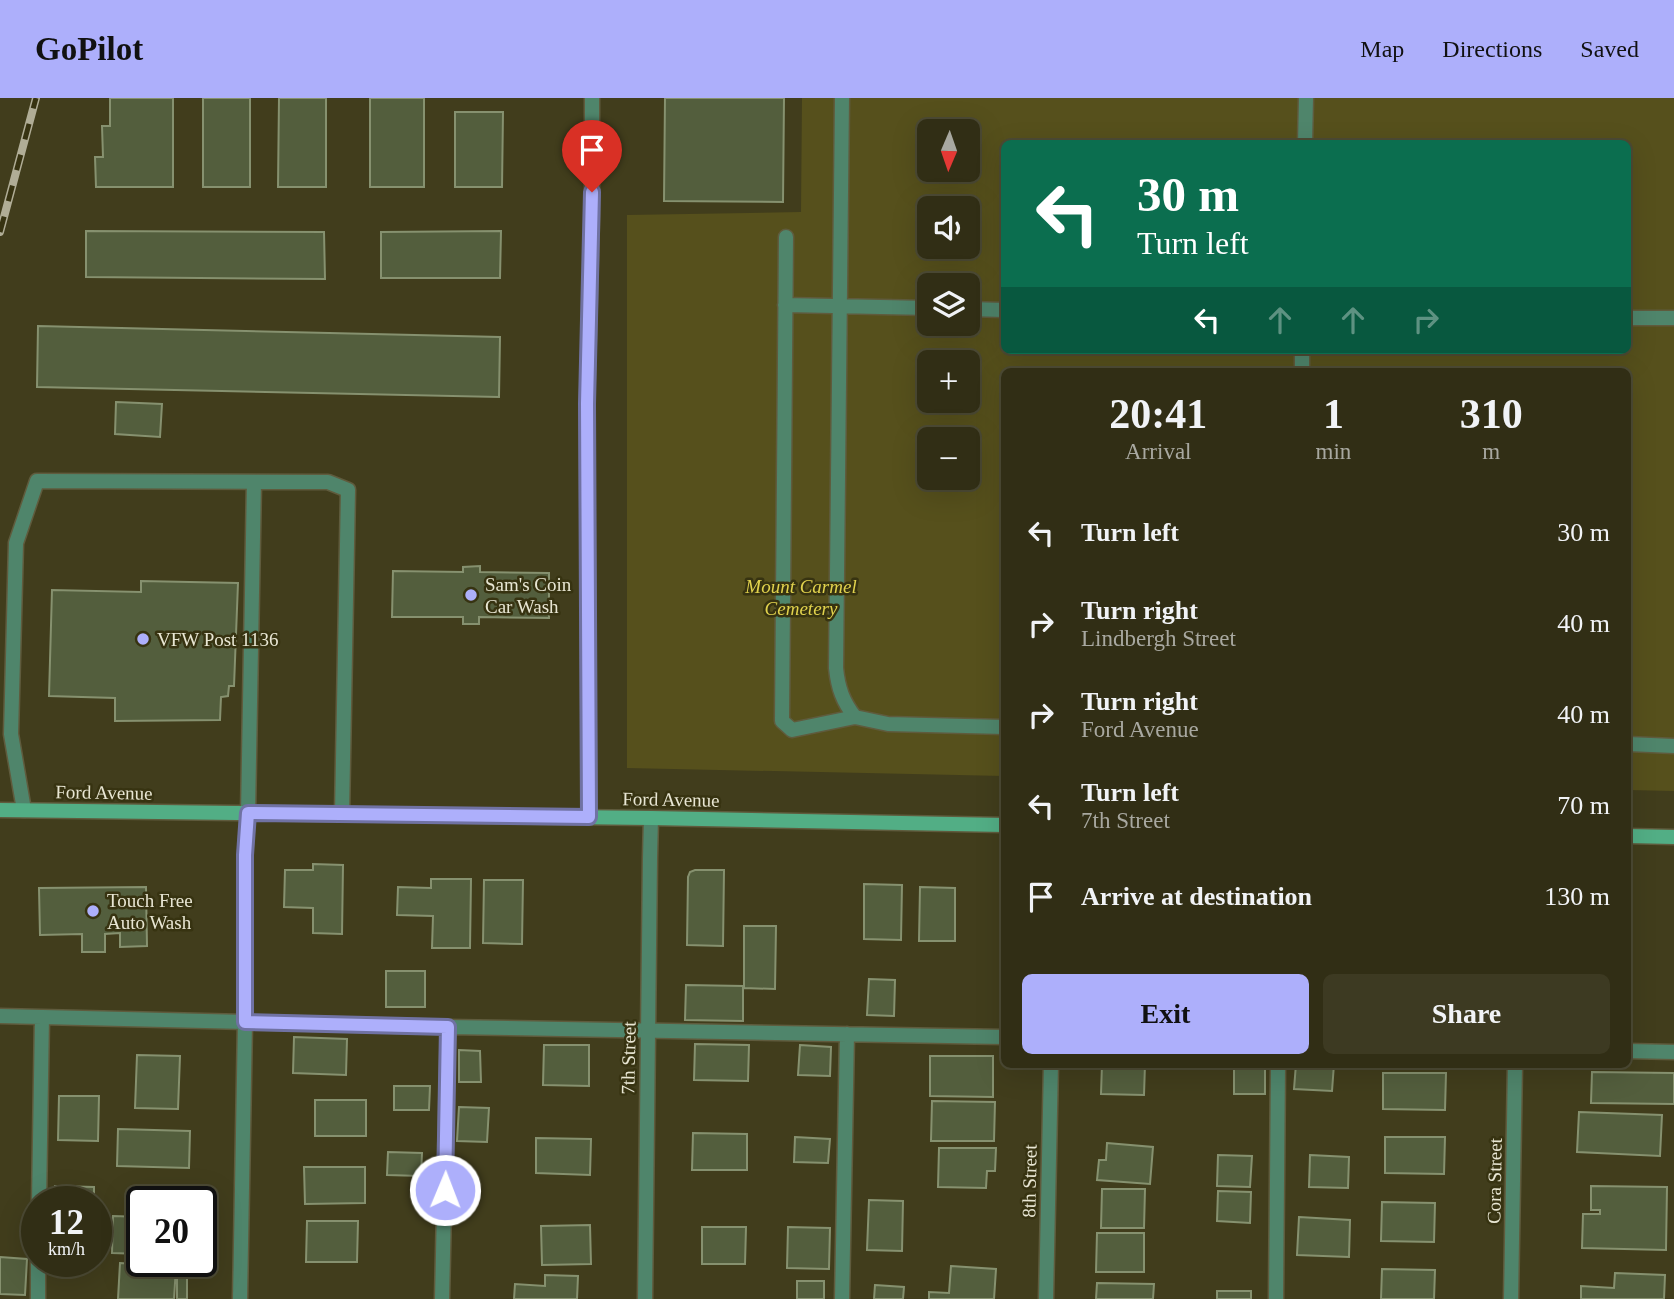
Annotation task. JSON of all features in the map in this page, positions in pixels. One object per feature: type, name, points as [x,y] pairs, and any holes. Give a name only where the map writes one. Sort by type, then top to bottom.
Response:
[{"type":"main road","name":"Ford Avenue","points":[[0,810],[1001,825]]},
{"type":"main road","points":[[1631,836],[1674,837]]},
{"type":"street","points":[[589,817],[587,404],[592,98]]},
{"type":"street","points":[[842,98],[836,668],[837,684],[845,704],[855,717]]},
{"type":"street","points":[[1305,140],[1306,98]]},
{"type":"street","points":[[786,237],[782,720],[792,730],[855,717],[888,724],[1001,727]]},
{"type":"street","points":[[785,305],[917,308]]},
{"type":"street","points":[[980,309],[1001,310]]},
{"type":"street","points":[[1631,317],[1674,318]]},
{"type":"street","points":[[24,810],[11,734],[16,543],[37,481],[328,482],[348,491],[342,814]]},
{"type":"street","points":[[240,1299],[245,855],[254,482]]},
{"type":"street","points":[[1631,744],[1674,746]]},
{"type":"street","name":"7th Street","points":[[645,1299],[652,818]]},
{"type":"street","points":[[0,1016],[1001,1037]]},
{"type":"street","points":[[39,1186],[42,1017]]},
{"type":"street","points":[[442,1299],[448,1027]]},
{"type":"street","points":[[842,1299],[846,1034]]},
{"type":"street","points":[[1631,1051],[1674,1052]]},
{"type":"street","name":"8th Street","points":[[1046,1299],[1051,1068]]},
{"type":"street","points":[[1276,1299],[1278,1068]]},
{"type":"street","name":"Cora Street","points":[[1511,1299],[1515,1068]]},
{"type":"street","points":[[38,1277],[38,1299]]},
{"type":"green space","name":"Mount Carmel Cemetery","points":[[802,98],[1674,98],[1674,791],[1631,790],[1631,368],[1001,368],[1001,776],[627,768],[627,215],[801,212]]},
{"type":"building","points":[[110,98],[173,98],[173,187],[96,187],[95,157],[103,157],[102,126],[110,126]]},
{"type":"building","points":[[203,98],[250,98],[250,187],[203,187]]},
{"type":"building","points":[[279,98],[326,98],[326,187],[278,187]]},
{"type":"building","points":[[370,98],[424,98],[424,187],[370,187]]},
{"type":"building","points":[[665,98],[784,98],[783,202],[664,201]]},
{"type":"building","points":[[455,112],[503,112],[502,187],[455,187]]},
{"type":"building","points":[[86,231],[324,232],[325,279],[86,277]]},
{"type":"building","points":[[501,231],[500,278],[381,278],[381,232]]},
{"type":"building","points":[[38,326],[500,337],[499,397],[37,387]]},
{"type":"building","points":[[116,402],[162,404],[160,437],[115,434]]},
{"type":"building","name":"Sam's Coin Car Wash","points":[[480,566],[480,572],[549,573],[549,618],[479,617],[479,624],[463,624],[463,617],[392,617],[393,571],[463,572],[463,567]]},
{"type":"building","name":"VFW Post 1136","points":[[141,581],[238,583],[234,686],[229,686],[228,696],[221,697],[220,720],[115,721],[115,698],[49,696],[52,590],[141,592]]},
{"type":"building","points":[[313,864],[343,865],[342,934],[313,933],[313,908],[284,907],[285,870],[313,870]]},
{"type":"building","points":[[724,870],[723,946],[687,945],[688,877],[690,872]]},
{"type":"building","points":[[431,879],[471,879],[470,948],[432,948],[433,916],[397,915],[398,887],[431,888]]},
{"type":"building","points":[[484,880],[523,880],[522,944],[483,943]]},
{"type":"building","points":[[864,884],[902,885],[901,940],[864,939]]},
{"type":"building","name":"Touch Free Auto Wash","points":[[146,887],[147,946],[120,947],[120,933],[105,934],[105,952],[82,952],[82,934],[40,935],[39,888]]},
{"type":"building","points":[[920,887],[955,888],[955,941],[919,941]]},
{"type":"building","points":[[744,926],[776,926],[775,989],[744,988]]},
{"type":"building","points":[[386,971],[425,971],[425,1007],[386,1007]]},
{"type":"building","points":[[869,979],[895,980],[894,1016],[867,1015]]},
{"type":"building","points":[[686,985],[743,986],[743,1021],[685,1020]]},
{"type":"building","points":[[294,1037],[347,1039],[346,1075],[293,1073]]},
{"type":"building","points":[[695,1044],[749,1045],[748,1081],[694,1080]]},
{"type":"building","points":[[544,1045],[589,1045],[589,1086],[543,1085]]},
{"type":"building","points":[[800,1045],[831,1047],[830,1076],[798,1075]]},
{"type":"building","points":[[459,1050],[480,1051],[481,1082],[459,1082]]},
{"type":"building","points":[[137,1055],[180,1056],[178,1109],[135,1108]]},
{"type":"building","points":[[930,1056],[993,1056],[993,1097],[930,1096]]},
{"type":"building","points":[[1102,1068],[1145,1068],[1144,1095],[1101,1094]]},
{"type":"building","points":[[1234,1068],[1265,1068],[1265,1094],[1234,1094]]},
{"type":"building","points":[[1296,1068],[1334,1068],[1332,1091],[1294,1089]]},
{"type":"building","points":[[1592,1072],[1674,1073],[1674,1104],[1591,1103]]},
{"type":"building","points":[[1383,1073],[1446,1073],[1445,1110],[1383,1109]]},
{"type":"building","points":[[394,1086],[430,1086],[429,1110],[394,1110]]},
{"type":"building","points":[[59,1096],[99,1096],[98,1141],[58,1140]]},
{"type":"building","points":[[315,1100],[366,1100],[366,1136],[315,1136]]},
{"type":"building","points":[[932,1101],[995,1102],[994,1141],[931,1141]]},
{"type":"building","points":[[459,1107],[489,1108],[487,1142],[457,1141]]},
{"type":"building","points":[[1579,1112],[1662,1115],[1660,1156],[1577,1152]]},
{"type":"building","points":[[118,1129],[190,1131],[189,1168],[117,1166]]},
{"type":"building","points":[[693,1133],[747,1134],[747,1170],[692,1170]]},
{"type":"building","points":[[795,1137],[830,1139],[828,1163],[794,1162]]},
{"type":"building","points":[[1385,1137],[1445,1137],[1444,1174],[1385,1173]]},
{"type":"building","points":[[536,1138],[591,1139],[590,1175],[536,1173]]},
{"type":"building","points":[[1107,1143],[1153,1147],[1150,1184],[1097,1180],[1099,1160],[1106,1160]]},
{"type":"building","points":[[939,1148],[996,1148],[995,1171],[987,1171],[986,1188],[938,1187]]},
{"type":"building","points":[[388,1152],[422,1153],[421,1176],[387,1175]]},
{"type":"building","points":[[1218,1155],[1252,1156],[1250,1187],[1217,1186]]},
{"type":"building","points":[[1310,1155],[1349,1157],[1348,1188],[1309,1187]]},
{"type":"building","points":[[304,1167],[365,1167],[365,1203],[305,1204]]},
{"type":"building","points":[[1591,1186],[1667,1187],[1666,1250],[1582,1248],[1583,1214],[1600,1214],[1600,1210],[1591,1210]]},
{"type":"building","points":[[1102,1189],[1145,1189],[1144,1228],[1101,1228]]},
{"type":"building","points":[[1218,1191],[1251,1192],[1250,1223],[1217,1221]]},
{"type":"building","points":[[869,1200],[903,1201],[902,1251],[867,1250]]},
{"type":"building","points":[[1382,1202],[1435,1203],[1434,1242],[1381,1241]]},
{"type":"building","points":[[113,1216],[126,1216],[126,1253],[112,1253]]},
{"type":"building","points":[[1299,1217],[1350,1220],[1349,1257],[1297,1255]]},
{"type":"building","points":[[307,1221],[358,1221],[357,1262],[306,1262]]},
{"type":"building","points":[[590,1225],[591,1264],[542,1265],[541,1226]]},
{"type":"building","points":[[702,1227],[746,1227],[745,1264],[702,1264]]},
{"type":"building","points":[[788,1227],[830,1228],[829,1269],[787,1268]]},
{"type":"building","points":[[1097,1233],[1144,1233],[1144,1272],[1096,1272]]},
{"type":"building","points":[[0,1257],[21,1259],[21,1277],[26,1277],[25,1295],[0,1294]]},
{"type":"building","points":[[120,1263],[126,1263],[126,1277],[175,1277],[174,1299],[118,1299]]},
{"type":"building","points":[[951,1266],[996,1269],[994,1299],[929,1299],[929,1292],[949,1293]]},
{"type":"building","points":[[1382,1269],[1435,1270],[1434,1299],[1381,1299]]},
{"type":"building","points":[[1615,1273],[1665,1275],[1664,1299],[1581,1299],[1581,1286],[1614,1288]]},
{"type":"building","points":[[545,1275],[578,1276],[577,1299],[514,1299],[515,1284],[545,1286]]},
{"type":"building","points":[[177,1277],[187,1277],[187,1299],[177,1299]]},
{"type":"building","points":[[797,1281],[824,1281],[824,1299],[797,1299]]},
{"type":"building","points":[[1097,1283],[1154,1284],[1153,1299],[1096,1299]]},
{"type":"building","points":[[875,1285],[904,1287],[903,1299],[874,1299]]},
{"type":"building","points":[[1217,1291],[1251,1291],[1251,1299],[1217,1299]]},
{"type":"railway","points":[[0,232],[36,98]]},
{"type":"place","name":"Sam's Coin Car Wash","points":[[471,595]]},
{"type":"place","name":"VFW Post 1136","points":[[143,639]]},
{"type":"place","name":"Touch Free Auto Wash","points":[[93,911]]},
{"type":"route","points":[[445,1190],[448,1027],[245,1022],[245,855],[248,813],[589,817],[587,404],[592,192]]}]
